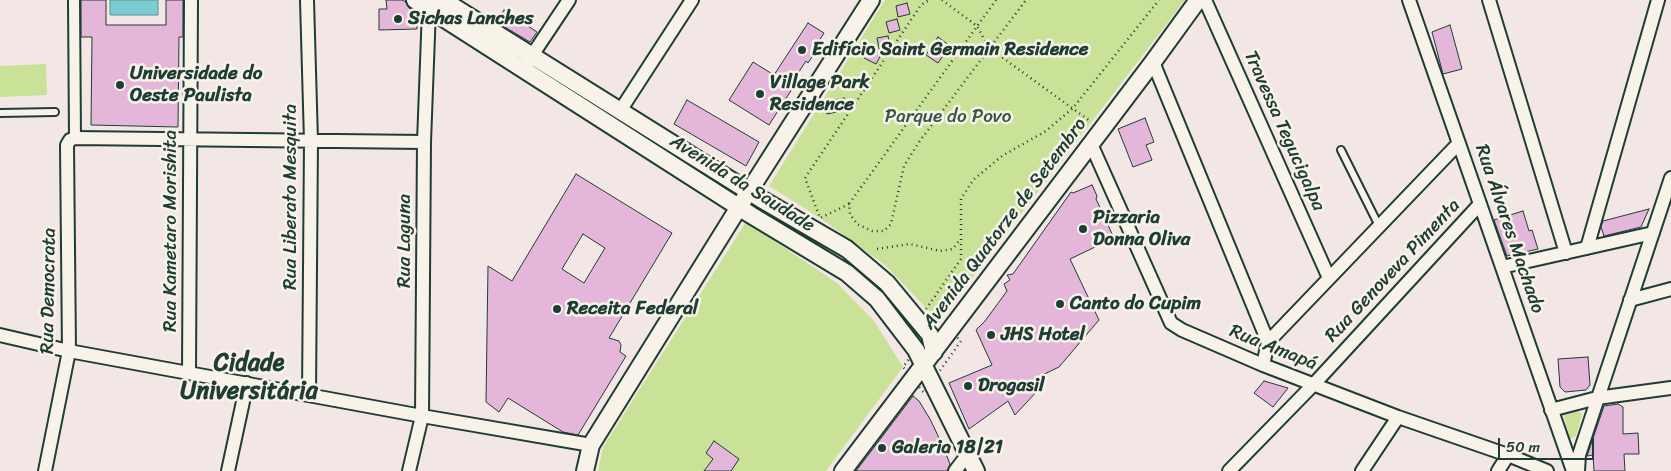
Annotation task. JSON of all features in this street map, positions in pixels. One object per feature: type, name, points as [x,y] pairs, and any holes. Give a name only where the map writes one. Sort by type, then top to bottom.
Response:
[{"type":"street","points":[[74,0],[72,139],[424,142]]},
{"type":"street","name":"Rua Kametaro Morishita","points":[[189,373],[191,0]]},
{"type":"street","name":"Rua Liberato Mesquita","points":[[307,0],[311,141],[309,395]]},
{"type":"street","name":"Avenida da Saudade","points":[[415,0],[432,5],[528,63],[620,111],[847,249],[887,283],[930,335],[929,358],[976,471]]},
{"type":"street","name":"Avenida da Saudade","points":[[443,0],[528,63],[738,207],[847,273],[877,298],[916,350],[929,358]]},
{"type":"street","points":[[528,63],[569,0]]},
{"type":"street","points":[[620,111],[692,0]]},
{"type":"street","points":[[585,471],[591,445],[738,207],[871,0]]},
{"type":"street","name":"Avenida Quatorze de Setembro","points":[[843,471],[1198,0]]},
{"type":"street","name":"Travessa Tegucigalpa","points":[[1205,0],[1329,278]]},
{"type":"street","name":"Rua Álvares Machado","points":[[1409,0],[1573,471]]},
{"type":"street","points":[[1490,0],[1566,253]]},
{"type":"street","points":[[1587,248],[1658,0]]},
{"type":"street","name":"Rua Laguna","points":[[409,471],[422,416],[424,142],[432,5]]},
{"type":"street","points":[[1153,62],[1268,342]]},
{"type":"street","name":"Rua Democrata","points":[[45,471],[69,351],[67,145],[72,139]]},
{"type":"street","points":[[1263,365],[1268,342],[1459,142]]},
{"type":"street","name":"Rua Amapá","points":[[1091,144],[1171,323],[1182,330],[1263,365],[1398,417],[1508,455],[1547,471]]},
{"type":"street","points":[[1578,471],[1578,455],[1671,178]]},
{"type":"street","name":"Rua Genoveva Pimenta","points":[[1229,471],[1314,384],[1480,204]]},
{"type":"street","points":[[1502,267],[1653,233]]},
{"type":"street","points":[[1630,300],[1671,289]]},
{"type":"street","points":[[0,335],[69,351],[591,445]]},
{"type":"street","points":[[228,471],[247,383]]},
{"type":"street","points":[[1551,410],[1597,398],[1671,388]]},
{"type":"street","points":[[1362,471],[1398,417]]},
{"type":"street","points":[[955,471],[968,454]]},
{"type":"street","points":[[1498,471],[1508,455]]},
{"type":"lane","points":[[0,114],[55,112]]},
{"type":"lane","points":[[1341,150],[1379,226]]},
{"type":"path","points":[[925,0],[805,178],[820,218],[849,204],[996,0]]},
{"type":"path","points":[[921,5],[929,0]]},
{"type":"path","points":[[942,0],[977,26],[989,48],[1102,129]]},
{"type":"path","points":[[849,204],[850,214],[856,224],[872,230],[884,231],[892,224],[904,166],[919,142],[1026,0]]},
{"type":"path","points":[[926,309],[961,259],[961,199],[973,180],[1002,156],[1046,131],[1073,108],[1159,0]]},
{"type":"path","points":[[877,249],[910,244],[940,250],[953,249],[960,240]]},
{"type":"green space","name":"Parque do Povo","points":[[885,0],[1185,0],[939,321],[885,265],[820,218],[769,186]]},
{"type":"green space","points":[[46,64],[47,95],[0,97],[0,66]]},
{"type":"green space","points":[[746,222],[837,283],[874,321],[903,367],[826,471],[598,471],[603,447]]},
{"type":"green space","points":[[1576,410],[1582,414],[1576,436],[1570,439],[1563,412]]},
{"type":"water","points":[[110,0],[158,0],[158,15],[110,15]]},
{"type":"building","points":[[81,0],[106,0],[106,25],[166,25],[166,0],[183,0],[183,37],[179,37],[178,127],[91,125],[92,37],[81,37]]},
{"type":"building","name":"Sichas Lanches","points":[[386,0],[402,0],[406,2],[409,8],[417,13],[417,29],[379,30],[379,9],[387,9]]},
{"type":"building","points":[[907,3],[910,14],[898,17],[896,6]]},
{"type":"building","points":[[504,10],[537,32],[530,42],[496,22]]},
{"type":"building","points":[[897,19],[900,30],[889,33],[886,22]]},
{"type":"building","points":[[808,23],[824,33],[814,49],[816,51],[808,63],[806,61],[789,87],[792,89],[769,125],[729,100],[753,62],[774,75]]},
{"type":"building","points":[[1450,25],[1462,69],[1443,74],[1432,32]]},
{"type":"building","points":[[888,36],[890,45],[886,46],[876,64],[864,58],[870,48],[880,53],[877,38]]},
{"type":"building","points":[[938,37],[950,46],[938,63],[926,55]]},
{"type":"building","points":[[844,98],[846,110],[827,114],[825,102]]},
{"type":"building","points":[[687,100],[759,142],[746,166],[674,124]]},
{"type":"building","points":[[1145,118],[1154,142],[1146,145],[1152,160],[1133,167],[1118,129]]},
{"type":"building","name":"Receita Federal","points":[[576,174],[672,233],[609,338],[619,341],[621,345],[620,352],[626,356],[578,435],[563,432],[508,398],[499,412],[486,402],[488,266],[512,281]],"holes":[[[583,234],[605,248],[584,283],[562,269]]]},
{"type":"building","points":[[1092,185],[1097,196],[1096,199],[1114,238],[1070,259],[1099,320],[1059,367],[1034,379],[1038,390],[1015,415],[1008,401],[969,429],[949,383],[992,365],[976,330],[1007,291],[1004,284],[1010,280],[1007,275],[1013,274],[1071,192],[1073,193]]},
{"type":"building","points":[[1649,209],[1641,227],[1604,236],[1601,227],[1603,221]]},
{"type":"building","points":[[1523,211],[1529,231],[1532,230],[1538,249],[1507,256],[1494,220]]},
{"type":"building","points":[[1588,357],[1590,385],[1586,390],[1565,392],[1560,387],[1558,359]]},
{"type":"building","points":[[1264,381],[1288,388],[1273,407],[1254,393]]},
{"type":"building","points":[[913,396],[919,401],[930,419],[942,444],[950,464],[947,471],[856,471]]},
{"type":"building","points":[[1618,404],[1623,407],[1623,434],[1638,433],[1639,454],[1624,454],[1625,471],[1594,471],[1593,455],[1587,456],[1604,406]]},
{"type":"building","points":[[714,441],[739,459],[731,471],[704,471],[713,459],[706,453]]},
{"type":"place","name":"Sichas Lanches","points":[[398,19]]},
{"type":"place","name":"Edifício Saint Germain Residence","points":[[802,50]]},
{"type":"place","name":"Universidade do Oeste Paulista","points":[[120,85]]},
{"type":"place","name":"Village Park Residence","points":[[760,94]]},
{"type":"place","name":"Pizzaria Donna Oliva","points":[[1083,229]]},
{"type":"place","name":"Canto do Cupim","points":[[1060,304]]},
{"type":"place","name":"Receita Federal","points":[[557,309]]},
{"type":"place","name":"JHS Hotel","points":[[991,335]]},
{"type":"place","name":"Drogasil","points":[[968,386]]},
{"type":"place","name":"Galeria 18|21","points":[[882,448]]},
{"type":"district","name":"Cidade Universitária","points":[[249,378]]}]
